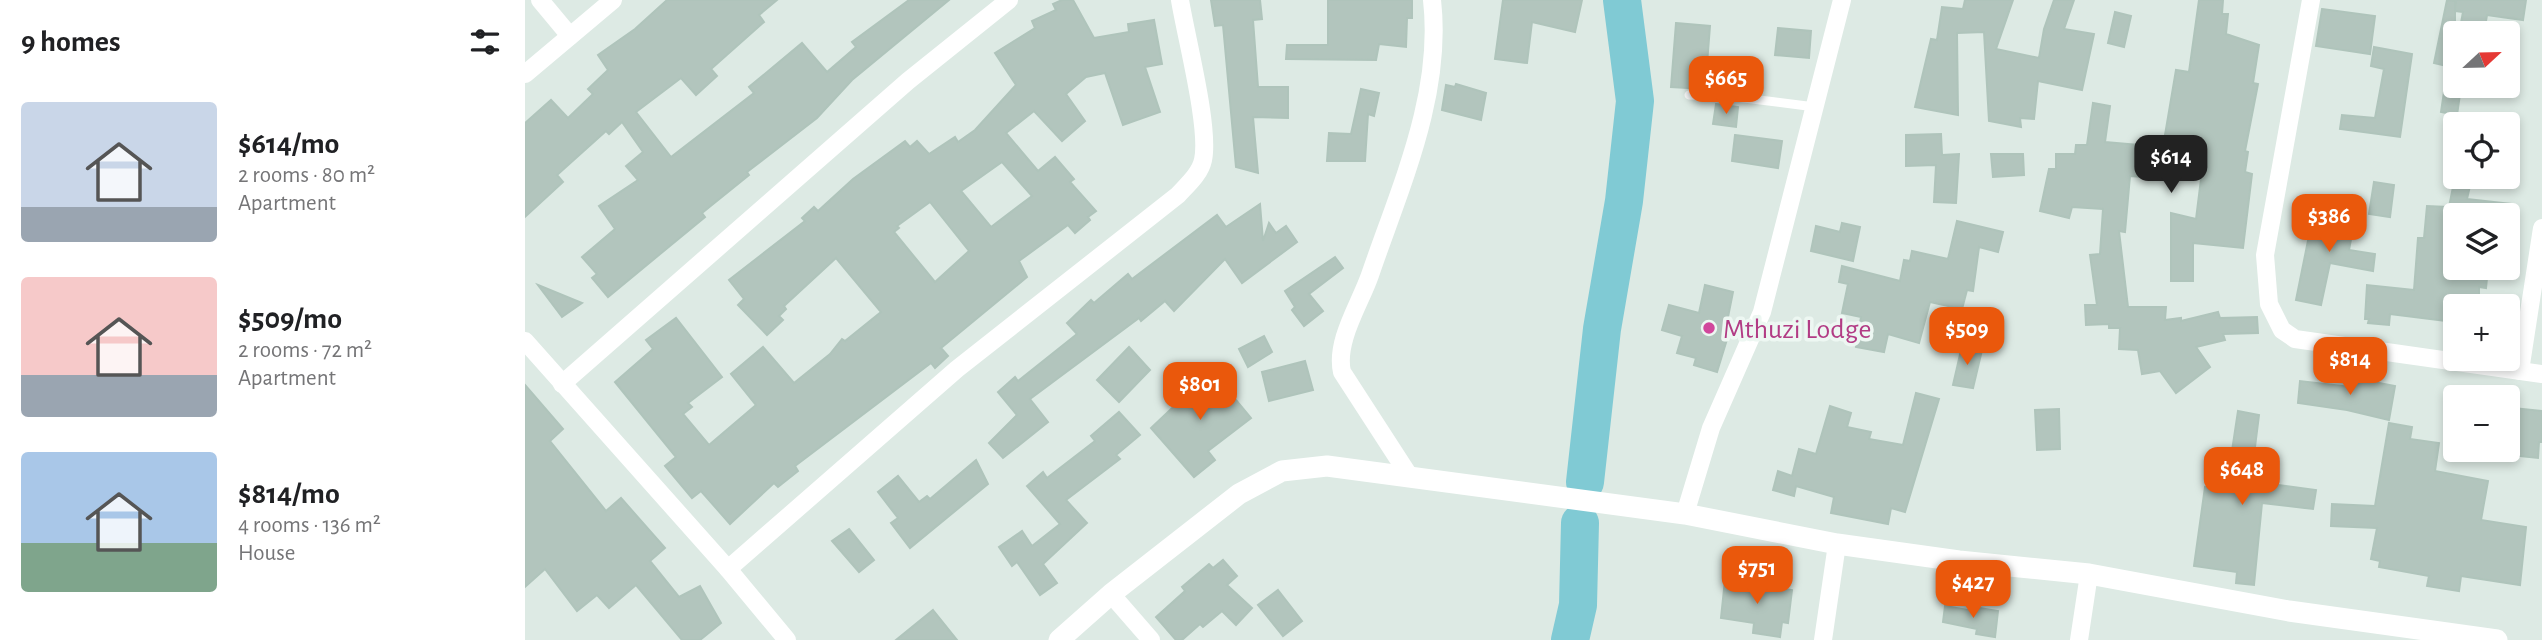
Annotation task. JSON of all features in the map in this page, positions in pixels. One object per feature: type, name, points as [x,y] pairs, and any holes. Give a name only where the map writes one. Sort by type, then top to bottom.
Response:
[{"type":"street","points":[[540,0],[570,36]]},
{"type":"street","points":[[525,74],[613,0]]},
{"type":"street","points":[[562,384],[908,81],[1009,0]]},
{"type":"street","points":[[728,569],[957,369],[1178,195],[1193,179],[1203,161],[1204,135],[1180,0]]},
{"type":"street","points":[[1410,477],[1342,372],[1340,363],[1343,344],[1369,278],[1425,107],[1434,54],[1432,0]]},
{"type":"street","points":[[1685,514],[1711,428],[1762,312],[1842,0]]},
{"type":"street","points":[[2311,0],[2265,255],[2269,304],[2278,323],[2295,339],[2443,360]]},
{"type":"street","points":[[2542,228],[2520,371],[2542,374]]},
{"type":"street","points":[[525,341],[728,569],[787,640]]},
{"type":"street","points":[[1059,640],[1111,594],[1239,494],[1282,471],[1327,466],[1685,514],[1837,544],[1959,561],[2089,574],[2289,611],[2497,640]]},
{"type":"street","points":[[1823,640],[1837,544]]},
{"type":"street","points":[[2079,640],[2089,574]]},
{"type":"street","points":[[1111,594],[1151,640]]},
{"type":"lane","points":[[1689,95],[1815,107]]},
{"type":"building","points":[[667,0],[777,0],[759,15],[764,22],[711,69],[717,76],[696,95],[681,78],[636,112],[671,157],[754,93],[749,87],[802,43],[827,72],[856,47],[852,42],[909,0],[949,0],[852,80],[817,118],[747,172],[749,175],[702,213],[705,217],[608,297],[592,278],[597,274],[582,257],[615,229],[599,206],[638,180],[626,166],[643,152],[622,122],[609,134],[606,131],[557,175],[563,182],[525,217],[525,123],[551,100],[568,118],[593,94],[588,89],[608,70],[598,55],[635,29]]},
{"type":"building","points":[[1062,0],[1073,0],[1094,38],[1129,32],[1128,24],[1154,20],[1162,64],[1145,67],[1160,112],[1123,125],[1105,73],[1086,77],[1066,94],[1085,121],[1062,141],[1034,111],[1006,133],[1038,171],[1055,157],[1074,179],[1070,182],[1096,211],[1088,217],[1090,220],[1075,233],[1068,225],[1019,261],[1027,277],[941,348],[948,356],[935,368],[931,363],[795,466],[798,471],[778,487],[774,483],[730,524],[701,491],[692,498],[665,466],[676,457],[615,382],[653,349],[646,340],[676,318],[722,377],[688,403],[692,407],[683,414],[709,445],[756,405],[731,374],[763,347],[794,383],[830,354],[842,339],[845,341],[881,312],[836,258],[784,306],[786,309],[779,316],[783,320],[767,335],[738,305],[744,299],[729,280],[805,221],[802,218],[814,207],[818,211],[853,179],[905,141],[910,147],[917,141],[929,154],[955,137],[958,142],[975,130],[1016,85],[995,53],[1035,28],[1032,21],[1056,10],[1053,4]],"holes":[[[1002,162],[1032,196],[991,227],[961,191]],[[930,202],[969,251],[935,282],[894,232],[899,228],[897,226]]]},
{"type":"building","points":[[1211,0],[1260,0],[1262,19],[1253,20],[1258,87],[1288,87],[1288,118],[1253,117],[1258,173],[1236,167],[1223,25],[1215,26]]},
{"type":"building","points":[[1328,0],[1412,0],[1412,18],[1407,18],[1406,47],[1379,44],[1376,60],[1286,59],[1287,45],[1328,45]]},
{"type":"building","points":[[1503,0],[1582,0],[1575,32],[1532,22],[1527,63],[1495,59]]},
{"type":"building","points":[[1965,0],[2013,0],[1996,49],[2039,58],[2044,29],[2054,0],[2074,0],[2064,29],[2094,34],[2082,90],[2038,81],[2034,119],[2020,118],[2021,127],[1989,121],[1984,32],[1957,33],[1958,115],[1915,107],[1931,39],[1937,40],[1942,7],[1963,9]]},
{"type":"building","points":[[2199,0],[2223,0],[2222,14],[2228,14],[2226,34],[2259,45],[2253,83],[2258,84],[2245,151],[2248,152],[2245,172],[2252,174],[2243,248],[2193,243],[2193,281],[2171,281],[2171,213],[2196,219],[2201,179],[2144,168],[2143,177],[2130,176],[2125,232],[2119,231],[2128,307],[2166,307],[2165,320],[2181,318],[2181,321],[2218,312],[2220,318],[2257,317],[2258,333],[2223,334],[2225,340],[2196,347],[2210,367],[2176,393],[2160,371],[2142,374],[2138,350],[2119,349],[2120,328],[2109,328],[2109,324],[2086,325],[2085,305],[2097,305],[2090,255],[2100,254],[2103,209],[2072,207],[2069,218],[2040,211],[2049,169],[2056,169],[2056,154],[2075,154],[2076,145],[2087,145],[2093,103],[2110,106],[2105,142],[2151,146],[2153,139],[2164,141],[2176,70],[2189,72]]},
{"type":"building","points":[[2447,0],[2455,1],[2455,10],[2456,0],[2526,0],[2523,20],[2487,15],[2486,21],[2461,21],[2463,12],[2455,11],[2455,21],[2443,21],[2443,65],[2434,63]]},
{"type":"building","points":[[2322,9],[2375,16],[2370,54],[2316,46]]},
{"type":"building","points":[[2115,12],[2131,16],[2124,47],[2108,43]]},
{"type":"building","points":[[1676,23],[1710,26],[1705,89],[1671,87]]},
{"type":"building","points":[[1778,28],[1811,31],[1809,58],[1775,55]]},
{"type":"building","points":[[2374,47],[2412,54],[2400,137],[2340,129],[2342,115],[2375,118],[2384,69],[2371,66]]},
{"type":"building","points":[[1456,84],[1486,93],[1481,120],[1442,110],[1446,85],[1455,87]]},
{"type":"building","points":[[1361,89],[1379,93],[1374,116],[1368,114],[1365,161],[1327,161],[1329,133],[1351,134]]},
{"type":"building","points":[[2443,98],[2459,98],[2457,112],[2441,112]]},
{"type":"building","points":[[1716,104],[1738,107],[1736,127],[1713,124]]},
{"type":"building","points":[[1941,134],[1942,155],[1959,154],[1956,203],[1934,202],[1936,165],[1906,166],[1906,135]]},
{"type":"building","points":[[1735,135],[1782,141],[1778,168],[1732,161]]},
{"type":"building","points":[[1991,154],[2023,154],[2024,175],[1993,177]]},
{"type":"building","points":[[2374,182],[2394,185],[2390,217],[2369,214]]},
{"type":"building","points":[[2453,189],[2469,189],[2467,199],[2502,203],[2450,203]]},
{"type":"building","points":[[1260,204],[1263,241],[1269,223],[1276,233],[1286,226],[1297,242],[1242,283],[1225,259],[1174,311],[1165,301],[1141,321],[1139,318],[1030,399],[1048,422],[1003,458],[989,443],[1017,415],[998,392],[1015,377],[1018,381],[1077,334],[1067,323],[1091,300],[1094,303],[1128,274],[1132,279],[1217,215],[1226,227]]},
{"type":"building","points":[[2427,206],[2443,207],[2443,280],[2487,280],[2486,288],[2479,287],[2479,294],[2443,294],[2443,321],[2390,314],[2389,325],[2368,323],[2369,319],[2365,319],[2367,285],[2414,290],[2418,238],[2424,238]]},
{"type":"building","points":[[2314,211],[2355,218],[2349,250],[2375,254],[2373,271],[2330,263],[2321,305],[2296,300]]},
{"type":"building","points":[[1957,221],[2003,232],[1998,252],[1979,247],[1973,291],[1967,290],[1962,309],[1930,302],[1919,343],[1888,334],[1884,352],[1856,347],[1861,317],[1842,313],[1848,284],[1839,282],[1842,266],[1900,281],[1904,260],[1910,261],[1912,251],[1948,259]]},
{"type":"building","points":[[1842,223],[1860,227],[1853,261],[1811,251],[1816,226],[1840,232]]},
{"type":"building","points":[[1335,257],[1343,268],[1309,294],[1323,311],[1304,326],[1292,310],[1295,307],[1285,291]]},
{"type":"building","points":[[538,285],[582,303],[562,317]]},
{"type":"building","points":[[1705,285],[1733,292],[1727,322],[1732,323],[1717,372],[1694,365],[1696,358],[1677,353],[1682,336],[1662,330],[1669,305],[1699,313]]},
{"type":"building","points":[[1264,336],[1272,352],[1248,367],[1239,349]]},
{"type":"building","points":[[1962,346],[1982,350],[1973,388],[1953,385]]},
{"type":"building","points":[[1129,347],[1150,370],[1119,402],[1097,380]]},
{"type":"building","points":[[1305,361],[1313,390],[1269,401],[1262,372]]},
{"type":"building","points":[[1203,368],[1229,396],[1231,394],[1251,418],[1208,451],[1215,460],[1194,477],[1151,428],[1187,394],[1181,388]]},
{"type":"building","points":[[2353,378],[2395,386],[2389,420],[2347,410],[2298,403],[2300,381],[2351,387]]},
{"type":"building","points":[[525,385],[563,429],[550,441],[606,511],[621,498],[665,548],[650,561],[679,597],[700,586],[721,623],[700,640],[682,640],[636,585],[609,608],[597,595],[577,611],[545,569],[525,587]]},
{"type":"building","points":[[1916,393],[1939,399],[1905,512],[1891,508],[1888,524],[1831,513],[1834,497],[1796,486],[1794,496],[1773,490],[1778,471],[1792,476],[1799,449],[1816,454],[1830,406],[1851,413],[1847,427],[1871,432],[1869,439],[1903,445]]},
{"type":"building","points":[[2059,409],[2060,449],[2037,450],[2035,410]]},
{"type":"building","points":[[2520,409],[2542,411],[2542,442],[2539,442],[2538,458],[2520,456]]},
{"type":"building","points":[[2238,411],[2259,415],[2253,463],[2273,466],[2270,484],[2316,490],[2313,509],[2262,503],[2254,585],[2236,583],[2237,572],[2194,566],[2205,487],[2220,490],[2223,470],[2229,471]]},
{"type":"building","points":[[1119,412],[1140,435],[1116,455],[1120,459],[1066,500],[1087,523],[1043,564],[1057,583],[1040,595],[1017,562],[1012,566],[999,547],[1022,531],[1032,546],[1060,524],[1027,486],[1043,472],[1047,478],[1095,441],[1091,436]]},
{"type":"building","points":[[2389,423],[2412,427],[2410,439],[2439,443],[2435,471],[2488,481],[2481,520],[2526,527],[2520,585],[2461,576],[2459,591],[2427,586],[2429,576],[2379,567],[2380,561],[2371,559],[2377,528],[2331,526],[2332,504],[2375,506]]},
{"type":"building","points":[[976,460],[988,484],[910,548],[891,523],[898,518],[878,492],[898,476],[919,502],[927,496],[930,499]]},
{"type":"building","points":[[849,529],[874,560],[859,572],[832,541]]},
{"type":"building","points":[[1223,560],[1237,576],[1227,585],[1252,608],[1236,625],[1222,611],[1203,627],[1200,624],[1182,640],[1176,640],[1156,617],[1185,591],[1182,587],[1209,564],[1213,568]]},
{"type":"building","points":[[1725,580],[1792,590],[1788,623],[1782,622],[1780,637],[1753,633],[1754,623],[1721,618]]},
{"type":"building","points":[[1278,590],[1302,621],[1283,636],[1258,605]]},
{"type":"building","points":[[1945,606],[1979,612],[1979,608],[1998,611],[1995,637],[1976,634],[1977,629],[1943,622]]},
{"type":"building","points":[[933,610],[957,640],[896,640]]},
{"type":"waterway","points":[[1585,482],[1602,329],[1624,201],[1635,101],[1622,0]]},
{"type":"waterway","points":[[1570,640],[1578,605],[1580,523]]},
{"type":"place","name":"Mthuzi Lodge","points":[[1709,328]]}]
